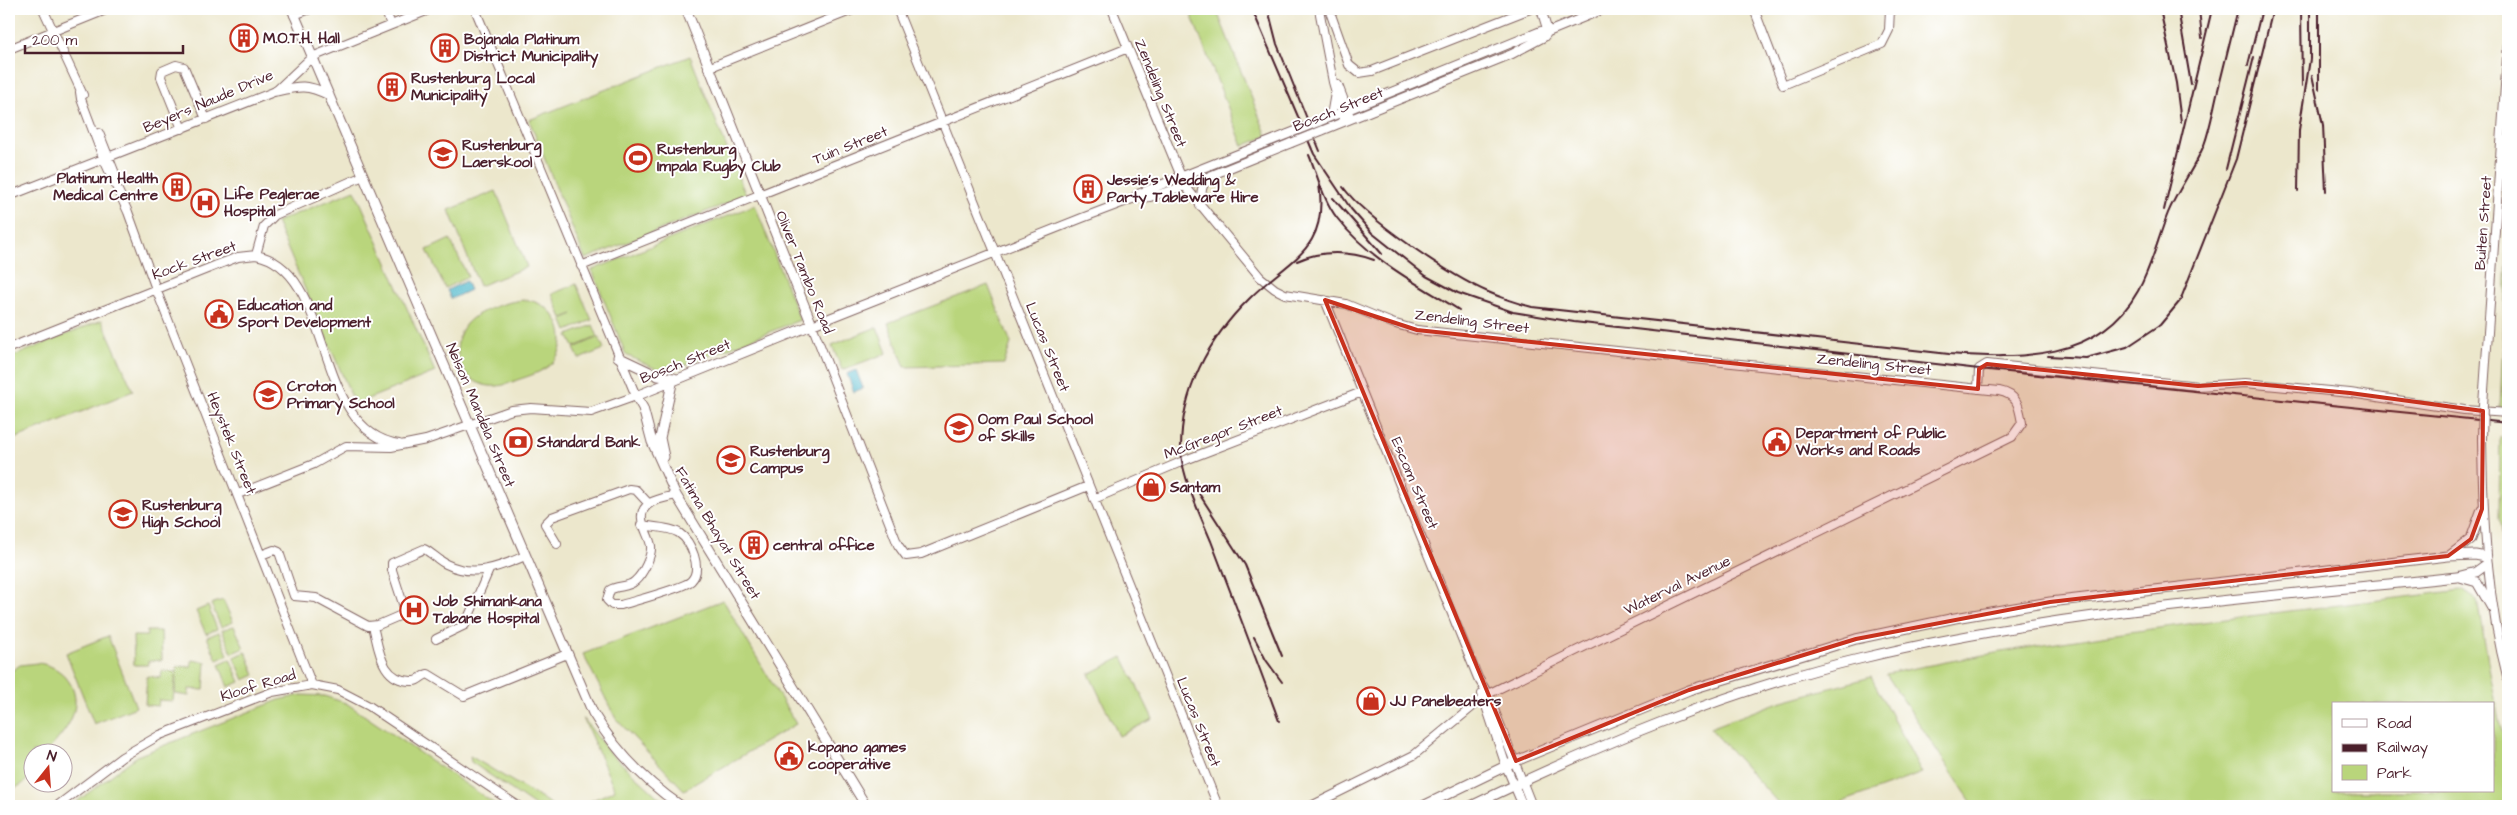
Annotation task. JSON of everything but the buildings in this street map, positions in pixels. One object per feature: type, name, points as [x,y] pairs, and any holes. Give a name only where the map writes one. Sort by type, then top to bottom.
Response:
[{"type":"main road","name":"Oliver Tambo Road","points":[[686,9],[812,326]]},
{"type":"main road","name":"Nelson Mandela Street","points":[[293,12],[567,654],[602,729],[645,778],[681,806]]},
{"type":"main road","points":[[276,91],[302,85],[310,86],[329,94]]},
{"type":"main road","name":"Bosch Street","points":[[636,396],[676,378],[812,326]]},
{"type":"main road","points":[[618,357],[658,376],[676,378],[663,423],[660,445],[690,516]]},
{"type":"main road","name":"Fatima Bhayat Street","points":[[636,396],[643,408],[652,442],[676,495],[866,806]]},
{"type":"main road","points":[[2448,556],[2471,540],[2482,509]]},
{"type":"main road","points":[[1423,806],[1516,761],[1689,690],[1856,639],[1954,618],[2050,602],[2448,556],[2475,555],[2486,560],[2476,572],[2457,577],[2052,621],[1871,656],[1692,710],[1523,780],[1471,806]]},
{"type":"main road","points":[[2457,577],[2477,582],[2492,608]]},
{"type":"street","name":"Heystek Street","points":[[43,9],[80,92],[106,159],[128,205],[128,212],[156,289],[312,684]]},
{"type":"street","points":[[9,49],[108,9]]},
{"type":"street","points":[[293,12],[310,9]]},
{"type":"street","points":[[385,9],[391,25]]},
{"type":"street","name":"Beyers Naude Drive","points":[[11,197],[276,91],[312,57],[431,9]]},
{"type":"street","name":"Fatima Bhayat Street","points":[[475,9],[618,357],[636,396]]},
{"type":"street","points":[[708,68],[855,9]]},
{"type":"street","name":"Lucas Street","points":[[897,9],[1218,806]]},
{"type":"street","name":"Zendeling Street","points":[[1112,9],[1185,186],[1253,270],[1274,290],[1296,296],[1346,304],[1392,323],[1426,332],[1999,391]]},
{"type":"street","points":[[1319,9],[1335,92],[1331,116]]},
{"type":"street","points":[[1329,9],[1350,65],[1353,70],[1364,73],[1406,60],[1530,9]]},
{"type":"street","points":[[1541,9],[1548,32]]},
{"type":"street","name":"Bosch Street","points":[[1132,199],[1138,194],[1541,31],[1548,32],[1604,9]]},
{"type":"street","points":[[1754,9],[1783,85],[1882,44],[1889,30],[1890,9]]},
{"type":"street","name":"Bosch Street","points":[[812,326],[1132,199],[1150,197],[1206,178],[1347,119],[1512,54],[1544,38],[1548,32]]},
{"type":"street","name":"Buiten Street","points":[[2508,42],[2482,439],[2482,509],[2486,560],[2492,608],[2508,680]]},
{"type":"street","name":"Tuin Street","points":[[582,266],[760,197],[1128,48]]},
{"type":"street","points":[[182,129],[161,77],[162,71],[176,65],[184,68],[206,119]]},
{"type":"street","points":[[1333,77],[1347,119]]},
{"type":"street","points":[[1335,92],[1344,111]]},
{"type":"street","name":"Kock Street","points":[[9,348],[238,257],[256,255],[264,226],[275,215],[363,176]]},
{"type":"street","points":[[1200,206],[1202,189],[1206,178]]},
{"type":"street","points":[[256,255],[277,262],[296,281],[344,400],[358,422],[385,440],[405,445]]},
{"type":"street","name":"Escom Street","points":[[1325,300],[1485,696],[1516,761],[1532,806]]},
{"type":"street","name":"Oliver Tambo Road","points":[[812,326],[903,555],[915,557],[1088,486]]},
{"type":"street","points":[[1978,389],[1979,369],[1987,364],[2198,386],[2244,383],[2350,393],[2464,410],[2508,413]]},
{"type":"street","name":"Waterval Avenue","points":[[1311,806],[1414,755],[1485,696],[2012,437],[2017,433],[2022,423],[2017,399],[2012,394],[1999,391]]},
{"type":"street","name":"McGregor Street","points":[[1094,499],[1362,392]]},
{"type":"street","name":"Bosch Street","points":[[238,494],[314,464],[346,446],[375,448],[405,445],[426,440],[503,412],[520,408],[596,411],[636,396]]},
{"type":"street","points":[[557,544],[545,524],[552,517],[629,489],[636,490],[649,504]]},
{"type":"street","points":[[641,525],[672,530],[682,535],[697,560],[696,572],[689,583],[621,605],[612,606],[607,600],[610,590],[629,586],[635,581],[650,553],[650,544],[641,525],[644,512],[649,504],[676,495]]},
{"type":"street","points":[[262,555],[274,550],[279,552],[294,596],[316,598],[355,620],[373,626],[406,613],[392,570],[392,563],[397,559],[424,549],[442,562],[456,568],[472,571],[489,570],[525,556]]},
{"type":"street","points":[[436,639],[465,625],[489,570]]},
{"type":"street","points":[[373,626],[381,661],[391,673],[414,681],[428,674],[464,696],[567,654]]},
{"type":"street","name":"Kloof Road","points":[[57,806],[122,757],[160,736],[272,692],[312,684],[338,690],[369,706],[518,806]]},
{"type":"street","name":"Escom Street","points":[[1485,696],[1506,766],[1523,806]]},
{"type":"highlighted area","points":[[1325,300],[1417,330],[1978,389],[1979,369],[1987,364],[2198,386],[2245,383],[2350,393],[2483,411],[2482,509],[2471,539],[2448,556],[2050,602],[1856,639],[1689,690],[1516,761]]},
{"type":"green space","points":[[1189,9],[1216,9],[1267,136],[1243,146]]},
{"type":"green space","name":"Rustenburg Impala Rugby Club","points":[[690,56],[746,196],[585,259],[529,120]]},
{"type":"green space","points":[[355,190],[435,372],[355,404],[276,222]]},
{"type":"green space","points":[[496,191],[527,267],[479,286],[449,210]]},
{"type":"green space","name":"Rustenburg Impala Rugby Club","points":[[755,205],[800,320],[665,373],[626,355],[592,270]]},
{"type":"green space","points":[[2508,235],[2508,409],[2500,408]]},
{"type":"green space","points":[[450,239],[468,277],[445,288],[427,250]]},
{"type":"green space","points":[[576,284],[592,320],[567,331],[562,319],[573,314],[562,318],[552,294]]},
{"type":"green space","points":[[988,285],[1011,343],[1004,364],[905,367],[888,323]]},
{"type":"green space","points":[[520,300],[527,300],[547,308],[559,324],[562,344],[558,354],[552,363],[544,369],[501,386],[484,385],[475,381],[467,375],[459,358],[457,349],[461,331],[472,318],[487,310]]},
{"type":"green space","points":[[102,320],[133,391],[14,439],[9,428],[9,358]]},
{"type":"green space","points":[[593,325],[598,337],[574,347],[568,335]]},
{"type":"green space","points":[[877,327],[887,353],[842,370],[832,345]]},
{"type":"green space","points":[[599,337],[604,349],[579,359],[574,348]]},
{"type":"green space","points":[[2500,437],[2508,438],[2508,583],[2499,517]]},
{"type":"green space","points":[[2462,590],[2477,600],[2499,722],[2508,746],[2508,806],[1974,806],[1886,674],[2029,647],[2245,617]]},
{"type":"green space","points":[[223,600],[233,622],[221,627],[211,604]]},
{"type":"green space","points":[[723,600],[796,724],[684,790],[616,719],[583,654]]},
{"type":"green space","points":[[208,606],[217,629],[206,634],[196,611]]},
{"type":"green space","points":[[234,626],[244,648],[232,653],[222,630]]},
{"type":"green space","points":[[147,631],[161,631],[162,660],[148,661],[148,665],[134,665],[133,636],[147,636]]},
{"type":"green space","points":[[219,632],[228,655],[217,660],[207,637]]},
{"type":"green space","points":[[108,636],[136,707],[94,724],[66,653]]},
{"type":"green space","points":[[246,652],[255,675],[244,680],[234,657]]},
{"type":"green space","points":[[1123,657],[1153,719],[1119,736],[1089,674]]},
{"type":"green space","points":[[230,659],[240,682],[228,687],[219,664]]},
{"type":"green space","points":[[192,660],[206,662],[204,690],[189,689],[189,696],[175,694],[177,666],[191,667]]},
{"type":"green space","points":[[37,663],[55,668],[73,689],[75,707],[67,726],[55,742],[22,742],[22,784],[9,790],[9,673],[20,665]]},
{"type":"green space","points":[[162,671],[176,672],[173,701],[159,700],[158,706],[145,705],[147,676],[161,678]]},
{"type":"green space","points":[[1871,677],[1922,773],[1831,806],[1781,806],[1710,728],[1779,702]]},
{"type":"green space","points":[[301,695],[324,696],[346,703],[498,806],[71,806],[137,756],[279,700]]},
{"type":"green space","points":[[583,718],[609,752],[668,806],[579,806],[615,790]]},
{"type":"green space","points":[[470,756],[554,806],[535,806],[471,762]]},
{"type":"water","points":[[466,281],[470,290],[451,299],[447,290]]},
{"type":"water","points":[[856,370],[863,388],[854,392],[847,374]]},
{"type":"railway","points":[[1252,9],[1314,154],[1351,209],[1372,233],[1426,276],[1458,293],[1513,312],[1574,322],[1979,369],[2508,423]]},
{"type":"railway","points":[[1268,9],[1277,44],[1320,151]]},
{"type":"railway","points":[[2160,9],[2176,83],[2181,122]]},
{"type":"railway","points":[[2178,9],[2191,84]]},
{"type":"railway","points":[[2199,9],[2202,38]]},
{"type":"railway","points":[[2164,210],[2212,9]]},
{"type":"railway","points":[[1343,187],[1370,215],[1432,260],[1488,292],[1532,307],[1949,354],[2003,356],[2055,351],[2080,343],[2102,331],[2122,314],[2138,291],[2151,262],[2168,213],[2204,145],[2238,9]]},
{"type":"railway","points":[[2248,65],[2262,9]]},
{"type":"railway","points":[[2048,356],[2086,358],[2127,347],[2160,325],[2180,301],[2236,159],[2273,9]]},
{"type":"railway","points":[[2301,9],[2302,86]]},
{"type":"railway","points":[[2298,191],[2299,130],[2310,59],[2310,9]]},
{"type":"railway","points":[[2319,9],[2319,89]]},
{"type":"railway","points":[[2226,169],[2254,57]]},
{"type":"railway","points":[[2312,75],[2323,125],[2326,191]]},
{"type":"railway","points":[[1309,155],[1328,204],[1350,233],[1378,258],[1459,310]]},
{"type":"railway","points":[[1279,721],[1188,485],[1182,462],[1182,430],[1185,408],[1191,388],[1199,368],[1221,331],[1250,298],[1292,262],[1312,239],[1318,224],[1321,206],[1319,184]]},
{"type":"railway","points":[[1333,198],[1382,254]]},
{"type":"railway","points":[[1297,261],[1326,253],[1345,253],[1374,260]]},
{"type":"railway","points":[[1198,492],[1245,565],[1282,656]]},
{"type":"railway","points":[[1254,637],[1266,660],[1282,682]]},
{"type":"place","name":"M.O.T.H. Hall","points":[[244,38]]},
{"type":"place","name":"Bojanala Platinum District Municipality","points":[[445,48]]},
{"type":"place","name":"Rustenburg Local Municipality","points":[[392,87]]},
{"type":"place","name":"Rustenburg Laerskool","points":[[443,154]]},
{"type":"place","name":"Rustenburg Impala Rugby Club","points":[[638,158]]},
{"type":"place","name":"Platinum Health Medical Centre","points":[[177,187]]},
{"type":"place","name":"Jessie's Wedding & Party Tableware Hire","points":[[1088,189]]},
{"type":"place","name":"Life Peglerae Hospital","points":[[205,203]]},
{"type":"place","name":"Education and Sport Development","points":[[219,314]]},
{"type":"place","name":"Croton Primary School","points":[[268,395]]},
{"type":"place","name":"Oom Paul School of Skills","points":[[959,428]]},
{"type":"place","name":"Standard Bank","points":[[518,442]]},
{"type":"place","name":"Department of Public Works and Roads","points":[[1777,442]]},
{"type":"place","name":"Rustenburg Campus","points":[[731,460]]},
{"type":"place","name":"Santam","points":[[1151,487]]},
{"type":"place","name":"Rustenburg High School","points":[[123,514]]},
{"type":"place","name":"central office","points":[[754,545]]},
{"type":"place","name":"Job Shimankana Tabane Hospital","points":[[414,610]]},
{"type":"place","name":"JJ Panelbeaters","points":[[1371,701]]},
{"type":"place","name":"kopano games cooperative","points":[[789,756]]}]
